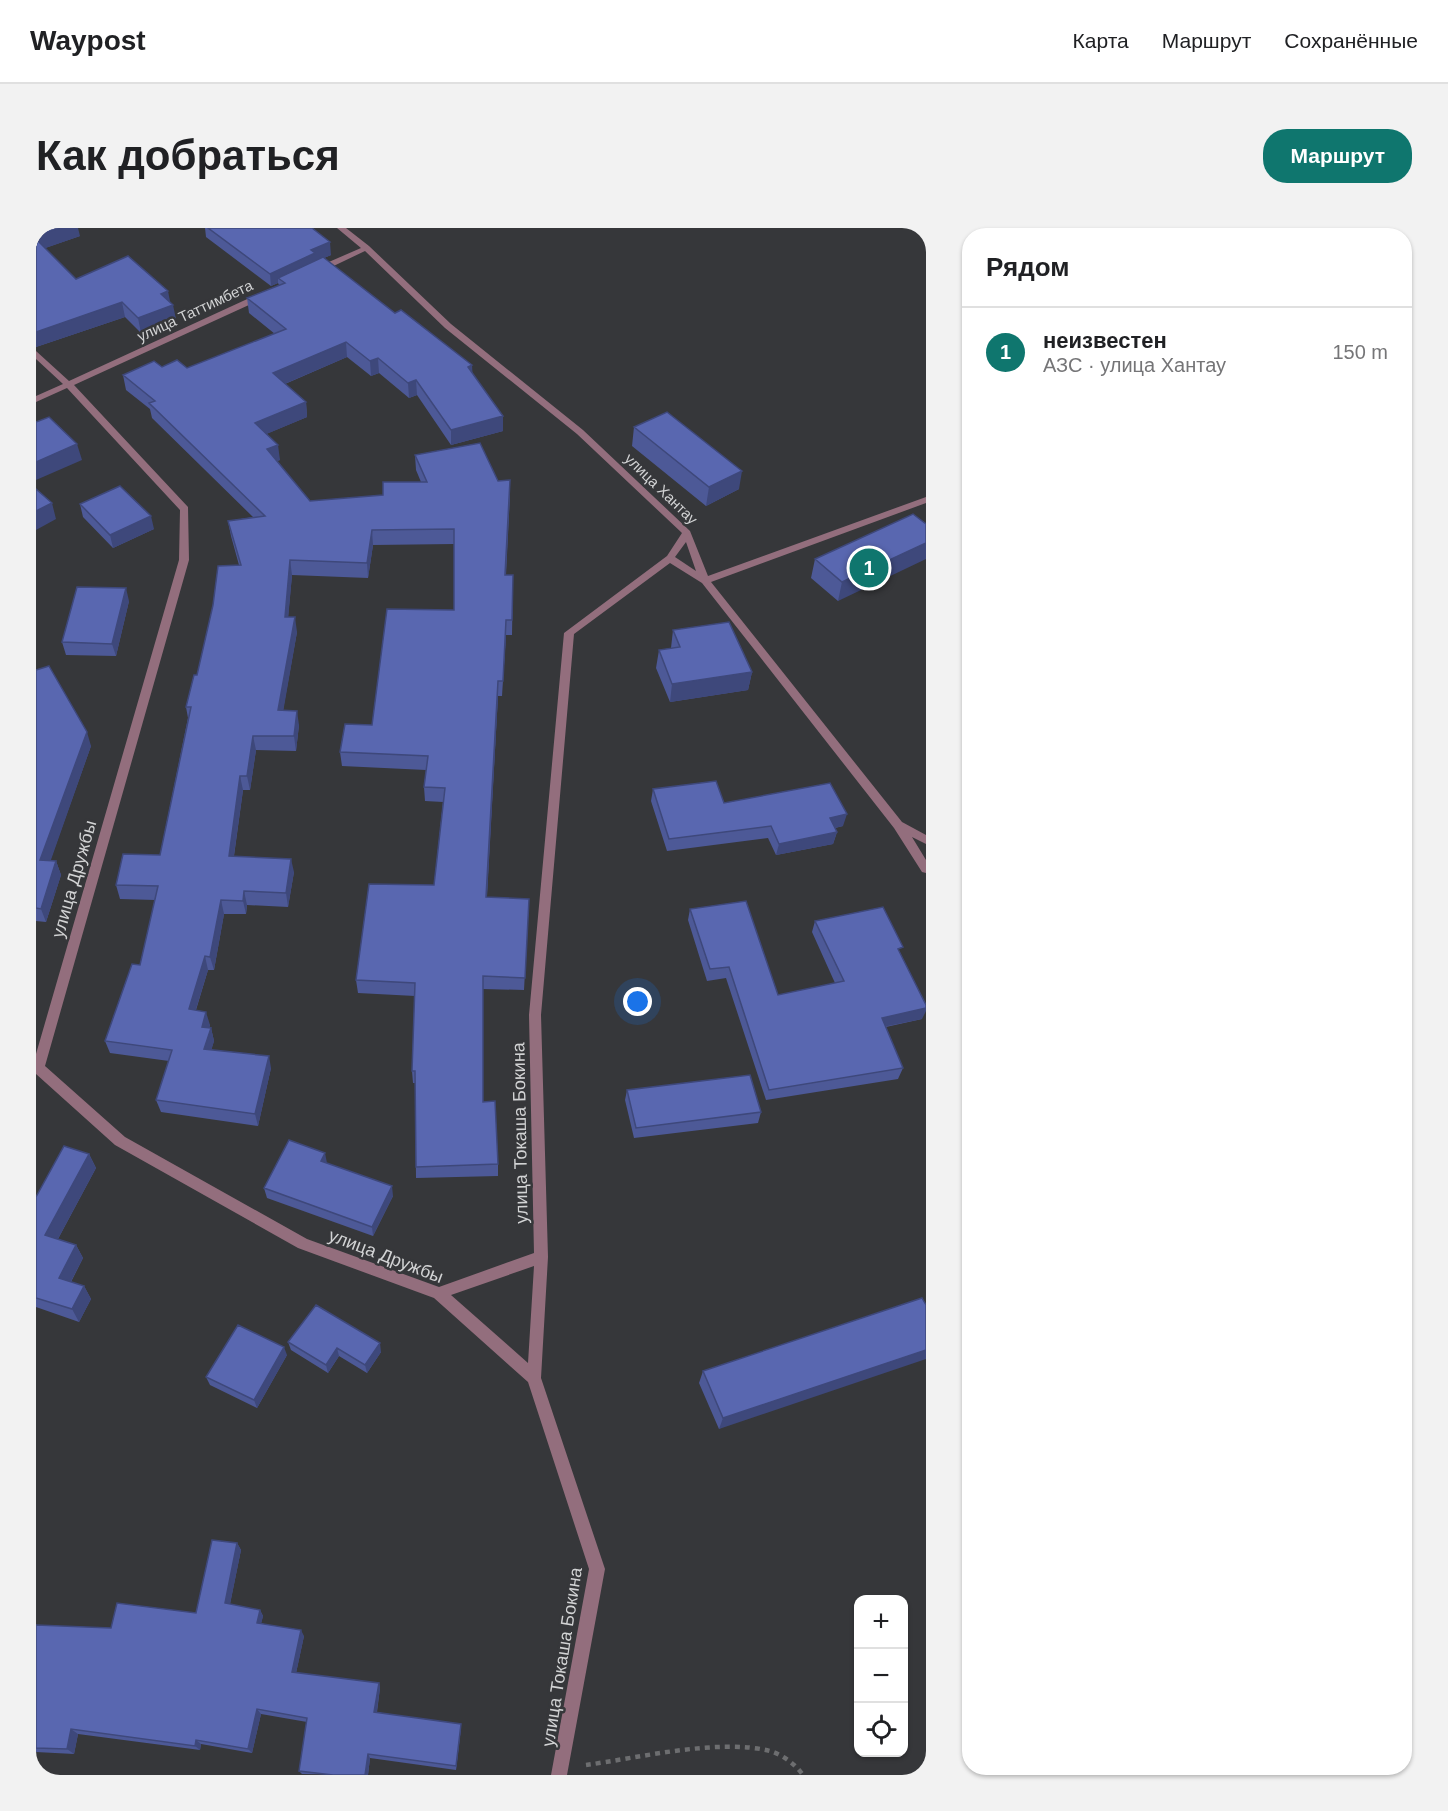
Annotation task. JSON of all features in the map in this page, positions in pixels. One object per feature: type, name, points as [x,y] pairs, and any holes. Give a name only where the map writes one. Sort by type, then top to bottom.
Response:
[{"type":"street","name":"улица Хантау","points":[[341,228],[366,248],[448,326],[580,432],[687,533],[705,581],[898,825],[926,869]]},
{"type":"street","points":[[313,272],[366,248]]},
{"type":"street","name":"улица Таттимбета","points":[[36,399],[270,292]]},
{"type":"street","name":"улица Дружбы","points":[[36,354],[68,384],[185,509],[184,560],[38,1068],[120,1141],[293,1239],[439,1293],[534,1378]]},
{"type":"street","points":[[670,558],[705,581],[926,500]]},
{"type":"street","name":"улица Токаша Бокина","points":[[560,1772],[597,1569],[534,1378],[541,1257],[535,1015],[568,633],[670,558],[687,533]]},
{"type":"street","points":[[898,825],[926,840]]},
{"type":"street","points":[[439,1293],[541,1257]]},
{"type":"path","points":[[560,1772],[713,1749],[756,1749],[771,1751],[796,1765],[803,1775]]},
{"type":"building","points":[[36,228],[59,228],[36,236]]},
{"type":"building","points":[[208,228],[312,228],[330,242],[311,250],[315,253],[270,274]]},
{"type":"building","points":[[36,239],[76,279],[128,256],[168,291],[161,294],[173,305],[138,318],[122,302],[36,332]]},
{"type":"building","points":[[323,257],[395,313],[401,310],[472,365],[468,367],[503,416],[451,430],[416,380],[408,383],[378,358],[370,361],[346,342],[273,373],[306,402],[255,423],[278,445],[267,449],[310,501],[383,495],[383,482],[427,482],[415,455],[480,443],[498,481],[510,480],[505,575],[513,575],[512,620],[506,620],[503,681],[498,681],[486,897],[529,899],[525,978],[483,976],[483,1102],[495,1101],[498,1164],[416,1167],[415,1071],[412,1071],[415,983],[356,980],[369,884],[434,885],[445,788],[424,787],[428,756],[340,752],[345,724],[372,725],[387,609],[454,610],[454,529],[372,530],[367,563],[290,560],[285,617],[295,617],[278,710],[297,711],[294,736],[253,736],[247,776],[240,776],[229,856],[291,859],[286,893],[244,891],[243,901],[221,900],[210,957],[205,956],[189,1009],[206,1012],[202,1027],[211,1028],[204,1049],[269,1056],[255,1114],[156,1100],[172,1050],[105,1041],[132,964],[140,965],[158,886],[116,885],[123,854],[160,855],[191,707],[186,707],[194,675],[197,675],[213,605],[218,566],[241,565],[228,521],[265,516],[149,403],[155,401],[123,375],[154,361],[162,367],[177,360],[187,368],[286,329],[247,298],[285,283],[278,278]]},
{"type":"building","points":[[667,412],[742,471],[709,487],[634,427]]},
{"type":"building","points":[[49,417],[77,444],[36,462],[36,422]]},
{"type":"building","points":[[120,486],[151,516],[110,535],[80,504]]},
{"type":"building","points":[[36,489],[52,503],[36,511]]},
{"type":"building","points":[[913,514],[926,524],[926,543],[842,582],[815,559]]},
{"type":"building","points":[[77,587],[126,588],[112,644],[62,642]]},
{"type":"building","points":[[729,622],[752,672],[672,684],[659,650],[680,647],[673,630]]},
{"type":"building","points":[[49,666],[87,732],[40,860],[56,861],[41,909],[36,908],[36,670]]},
{"type":"building","points":[[716,781],[724,803],[830,783],[847,814],[830,818],[837,832],[779,844],[771,826],[669,839],[653,789]]},
{"type":"building","points":[[746,901],[778,995],[844,981],[815,921],[883,907],[903,947],[898,949],[926,1005],[926,1008],[882,1018],[903,1068],[769,1090],[729,967],[710,969],[690,909]]},
{"type":"building","points":[[750,1075],[761,1112],[636,1128],[627,1090]]},
{"type":"building","points":[[289,1140],[325,1153],[321,1161],[392,1186],[372,1227],[264,1188]]},
{"type":"building","points":[[64,1146],[89,1154],[45,1235],[76,1245],[59,1278],[84,1286],[72,1309],[36,1298],[36,1197]]},
{"type":"building","points":[[922,1298],[926,1305],[926,1350],[723,1418],[703,1371]]},
{"type":"building","points":[[316,1305],[380,1343],[365,1365],[337,1348],[326,1365],[288,1342]]},
{"type":"building","points":[[238,1325],[284,1347],[254,1400],[206,1377]]},
{"type":"building","points":[[212,1540],[237,1543],[225,1603],[260,1610],[257,1623],[301,1630],[292,1672],[379,1683],[374,1712],[461,1724],[456,1766],[368,1754],[365,1775],[333,1775],[299,1771],[307,1718],[257,1709],[248,1749],[196,1740],[195,1746],[71,1729],[67,1749],[36,1748],[36,1625],[111,1628],[117,1603],[196,1613]]},
{"type":"place","name":"неизвестен","points":[[869,568]]}]
